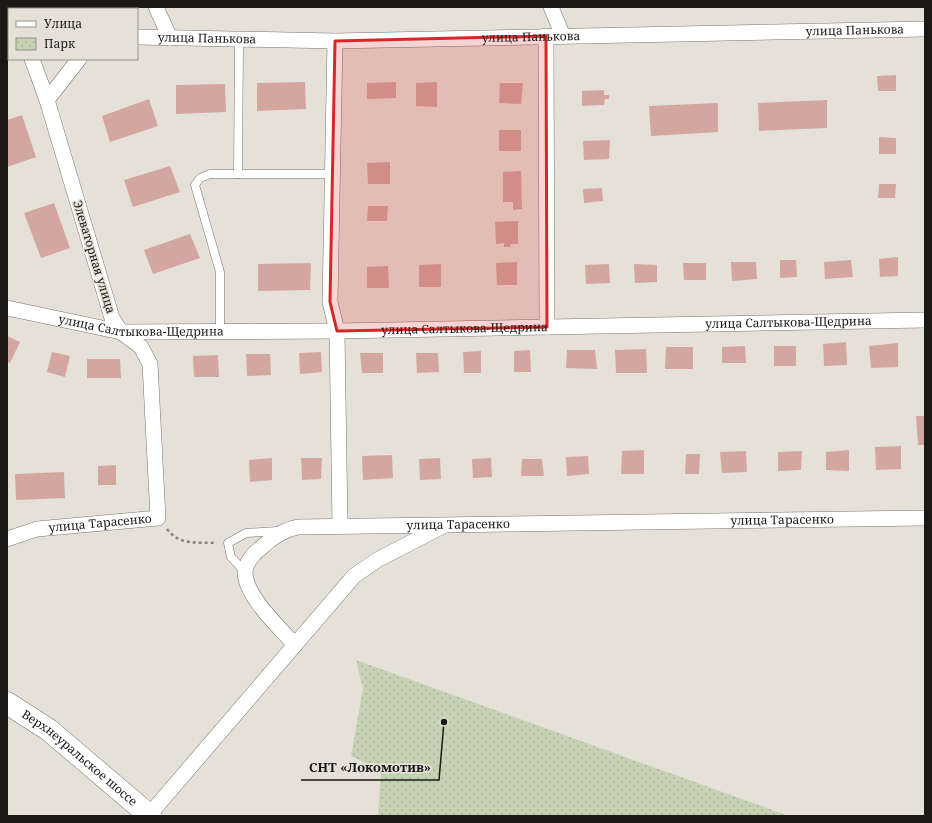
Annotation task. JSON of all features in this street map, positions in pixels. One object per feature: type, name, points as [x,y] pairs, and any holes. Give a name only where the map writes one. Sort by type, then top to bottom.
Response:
[{"type":"main road","name":"Верхнеуральское шоссе","points":[[7,703],[49,730],[149,816]]},
{"type":"street","points":[[156,7],[170,38]]},
{"type":"street","points":[[552,7],[563,36]]},
{"type":"street","name":"улица Панькова","points":[[138,37],[334,41],[925,29]]},
{"type":"street","points":[[546,36],[548,327]]},
{"type":"street","points":[[334,41],[330,302],[337,331],[340,526]]},
{"type":"street","name":"Элеваторная улица","points":[[32,60],[47,100],[112,318],[122,332],[140,347],[150,364],[158,518]]},
{"type":"street","points":[[47,100],[78,60]]},
{"type":"street","name":"улица Салтыкова-Щедрина","points":[[7,308],[122,332],[337,331],[925,320]]},
{"type":"street","name":"улица Тарасенко","points":[[7,539],[37,528],[158,518]]},
{"type":"street","name":"улица Тарасенко","points":[[283,530],[298,527],[446,524],[925,518]]},
{"type":"street","points":[[149,816],[354,576],[377,560],[446,524]]},
{"type":"street","points":[[283,530],[252,556],[245,572],[249,586],[263,608],[295,645]]},
{"type":"lane","points":[[238,174],[239,39]]},
{"type":"lane","points":[[220,332],[220,272],[195,185],[200,178],[210,174],[332,174]]},
{"type":"lane","name":"улица Тарасенко","points":[[228,543],[246,533],[283,530]]},
{"type":"lane","points":[[228,543],[231,557],[245,572]]},
{"type":"path","name":"улица Тарасенко","points":[[158,518],[173,537],[186,542],[228,543]]},
{"type":"highlighted area","points":[[546,36],[547,327],[337,331],[330,302],[335,41]]},
{"type":"green space","points":[[356,660],[789,816],[378,816],[381,771],[351,756],[363,689]]},
{"type":"building","points":[[896,75],[896,91],[878,91],[877,76]]},
{"type":"building","points":[[305,82],[306,109],[257,111],[257,83]]},
{"type":"building","points":[[396,82],[396,98],[367,99],[367,83]]},
{"type":"building","points":[[437,82],[437,107],[416,106],[416,83]]},
{"type":"building","points":[[500,83],[523,83],[521,104],[499,103]]},
{"type":"building","points":[[225,84],[226,112],[176,114],[176,85]]},
{"type":"building","points":[[604,90],[604,95],[609,95],[609,99],[605,99],[604,105],[582,106],[582,91]]},
{"type":"building","points":[[149,99],[158,126],[110,142],[102,116]]},
{"type":"building","points":[[827,100],[827,128],[759,131],[758,103]]},
{"type":"building","points":[[718,103],[718,132],[651,136],[649,106]]},
{"type":"building","points":[[22,115],[36,157],[7,167],[7,120]]},
{"type":"building","points":[[499,130],[521,130],[521,151],[499,151]]},
{"type":"building","points":[[879,137],[896,138],[896,154],[879,154]]},
{"type":"building","points":[[610,140],[609,159],[584,160],[583,141]]},
{"type":"building","points":[[390,162],[390,184],[368,184],[367,163]]},
{"type":"building","points":[[170,166],[180,192],[133,207],[124,180]]},
{"type":"building","points":[[521,171],[522,209],[513,210],[513,202],[503,202],[503,172]]},
{"type":"building","points":[[879,184],[896,184],[895,198],[878,198]]},
{"type":"building","points":[[602,188],[603,201],[584,203],[583,189]]},
{"type":"building","points":[[54,203],[70,248],[41,258],[24,213]]},
{"type":"building","points":[[368,206],[388,206],[387,221],[367,221]]},
{"type":"building","points":[[518,221],[518,244],[511,244],[510,247],[504,247],[504,243],[496,244],[495,222]]},
{"type":"building","points":[[190,234],[200,258],[153,274],[144,250]]},
{"type":"building","points":[[898,257],[898,276],[880,277],[879,259]]},
{"type":"building","points":[[780,260],[796,260],[797,277],[780,278]]},
{"type":"building","points":[[851,260],[853,277],[825,279],[824,262]]},
{"type":"building","points":[[517,262],[517,285],[497,285],[496,263]]},
{"type":"building","points":[[731,262],[756,262],[757,279],[732,281]]},
{"type":"building","points":[[311,263],[310,290],[258,291],[258,264]]},
{"type":"building","points":[[683,263],[706,263],[706,280],[684,280]]},
{"type":"building","points":[[441,264],[441,287],[419,287],[419,265]]},
{"type":"building","points":[[609,264],[610,283],[586,284],[585,265]]},
{"type":"building","points":[[634,264],[657,265],[657,282],[635,283]]},
{"type":"building","points":[[388,266],[389,288],[367,288],[367,267]]},
{"type":"building","points":[[7,336],[20,342],[10,363],[7,362]]},
{"type":"building","points":[[846,342],[847,365],[824,366],[823,344]]},
{"type":"building","points":[[898,343],[898,367],[871,368],[869,346]]},
{"type":"building","points":[[745,346],[746,363],[722,363],[722,347]]},
{"type":"building","points":[[774,346],[796,346],[796,366],[774,366]]},
{"type":"building","points":[[666,347],[693,347],[693,369],[665,369]]},
{"type":"building","points":[[646,349],[647,373],[616,373],[615,350]]},
{"type":"building","points":[[530,350],[531,372],[514,372],[514,351]]},
{"type":"building","points":[[567,350],[595,350],[597,369],[566,368]]},
{"type":"building","points":[[481,351],[481,373],[464,373],[463,352]]},
{"type":"building","points":[[52,352],[70,356],[65,377],[47,372]]},
{"type":"building","points":[[321,352],[322,372],[300,374],[299,353]]},
{"type":"building","points":[[360,353],[383,353],[383,373],[362,373]]},
{"type":"building","points":[[416,353],[438,353],[439,372],[417,373]]},
{"type":"building","points":[[246,354],[270,354],[271,375],[247,376]]},
{"type":"building","points":[[218,355],[219,377],[194,377],[193,356]]},
{"type":"building","points":[[87,359],[120,359],[121,378],[87,378]]},
{"type":"building","points":[[916,416],[925,416],[925,445],[918,445]]},
{"type":"building","points":[[901,446],[901,469],[876,470],[875,447]]},
{"type":"building","points":[[644,450],[644,474],[621,474],[622,451]]},
{"type":"building","points":[[849,450],[849,471],[826,470],[826,452]]},
{"type":"building","points":[[746,451],[747,472],[722,473],[720,452]]},
{"type":"building","points":[[802,451],[801,470],[778,471],[778,452]]},
{"type":"building","points":[[686,454],[700,454],[699,474],[685,474]]},
{"type":"building","points":[[392,455],[393,478],[363,480],[362,456]]},
{"type":"building","points":[[588,456],[589,474],[567,476],[566,457]]},
{"type":"building","points":[[272,458],[272,480],[250,482],[249,460]]},
{"type":"building","points":[[301,458],[322,458],[321,479],[302,480]]},
{"type":"building","points":[[440,458],[441,479],[420,480],[419,459]]},
{"type":"building","points":[[491,458],[492,477],[473,478],[472,459]]},
{"type":"building","points":[[522,459],[542,459],[544,476],[521,476]]},
{"type":"building","points":[[116,465],[116,485],[98,485],[98,466]]},
{"type":"building","points":[[64,472],[65,498],[16,500],[15,474]]},
{"type":"place","name":"СНТ «Локомотив»","points":[[444,722]]}]
